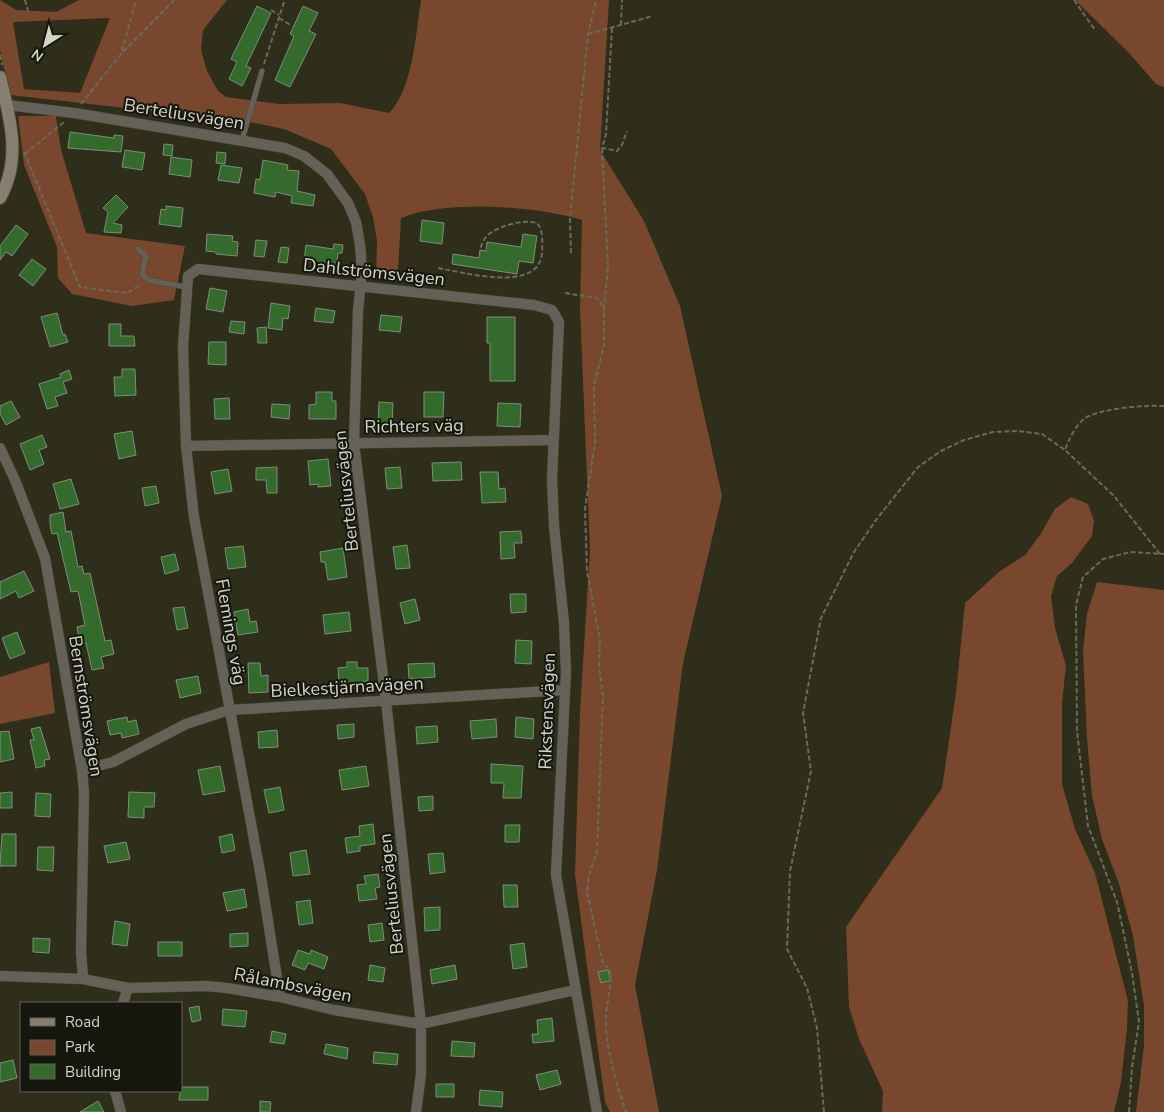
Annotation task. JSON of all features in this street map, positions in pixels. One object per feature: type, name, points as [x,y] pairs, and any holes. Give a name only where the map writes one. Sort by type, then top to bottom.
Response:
[{"type":"street","points":[[0,198],[9,182],[13,156],[2,75]]},
{"type":"street","name":"Berteliusvägen","points":[[7,105],[74,113],[285,148],[304,156],[326,174],[348,203],[356,222],[360,245],[361,287],[354,442],[386,701],[421,1024],[421,1074],[416,1112]]},
{"type":"street","name":"Dahlströmsvägen","points":[[192,272],[198,270],[361,287],[534,306],[552,310]]},
{"type":"street","name":"Flemings väg","points":[[192,272],[188,276],[186,287],[183,347],[186,446],[194,517],[261,877],[280,997]]},
{"type":"street","name":"Rikstensvägen","points":[[552,310],[559,322],[552,479],[564,622],[565,690],[556,875],[597,1112]]},
{"type":"street","name":"Richters väg","points":[[186,446],[553,440]]},
{"type":"street","name":"Bernströmsvägen","points":[[0,448],[15,480],[44,558],[82,770],[84,793],[81,951],[83,979]]},
{"type":"street","name":"Bielkestjärnavägen","points":[[82,770],[113,762],[186,724],[229,710],[565,690]]},
{"type":"street","name":"Rålambsvägen","points":[[0,976],[83,979],[128,988],[206,986],[280,997],[334,1010],[421,1024],[575,990]]},
{"type":"street","points":[[123,1002],[128,988]]},
{"type":"street","points":[[115,1092],[121,1112]]},
{"type":"lane","points":[[242,140],[262,71]]},
{"type":"lane","points":[[138,249],[146,256],[142,274],[148,280],[186,287]]},
{"type":"path","points":[[25,0],[29,15]]},
{"type":"path","points":[[122,54],[136,0]]},
{"type":"path","points":[[19,160],[74,113],[122,54],[174,0]]},
{"type":"path","points":[[571,253],[570,218],[588,34],[596,0]]},
{"type":"path","points":[[620,25],[622,0]]},
{"type":"path","points":[[1074,0],[1095,30]]},
{"type":"path","points":[[262,71],[284,2]]},
{"type":"path","points":[[270,10],[292,26]]},
{"type":"path","points":[[588,34],[653,16]]},
{"type":"path","points":[[612,28],[606,134],[602,148],[608,267],[604,308],[604,346],[594,385],[595,442],[586,508],[587,571],[600,640],[598,666],[603,696],[597,851],[589,874],[587,892],[603,964],[610,969],[612,980],[606,1019],[615,1081],[626,1112]]},
{"type":"path","points":[[0,56],[2,75]]},
{"type":"path","points":[[602,148],[617,151],[628,131]]},
{"type":"path","points":[[22,148],[80,287],[127,293],[148,280]]},
{"type":"path","points":[[438,268],[492,277],[511,278],[520,276],[539,264],[542,258],[542,232],[537,223],[524,222],[498,229],[486,236],[480,249]]},
{"type":"path","points":[[565,293],[597,298],[604,308]]},
{"type":"path","points":[[1065,450],[1070,436],[1088,416],[1146,405],[1164,406]]},
{"type":"path","points":[[824,1112],[817,1028],[807,988],[787,949],[790,871],[811,771],[803,713],[821,618],[854,552],[876,520],[918,467],[941,450],[964,440],[992,432],[1018,431],[1042,434],[1065,450],[1114,496],[1160,554]]},
{"type":"path","points":[[1129,1112],[1138,1022],[1132,973],[1117,902],[1088,826],[1077,731],[1076,605],[1083,577],[1103,559],[1130,552],[1164,554]]},
{"type":"green space","points":[[0,0],[16,10],[56,12],[79,0],[227,0],[203,30],[201,50],[207,71],[218,91],[226,97],[280,104],[340,103],[389,113],[397,103],[408,75],[421,0],[609,0],[600,150],[644,221],[680,306],[722,496],[683,663],[657,870],[635,985],[659,1112],[610,1112],[605,1102],[575,875],[580,711],[590,550],[580,309],[582,220],[563,215],[516,208],[442,208],[420,212],[401,218],[398,270],[395,279],[376,276],[377,241],[373,217],[365,194],[331,149],[284,129],[250,122],[10,95],[0,50]],"holes":[[[110,18],[80,93],[24,89],[13,22]]]},
{"type":"green space","points":[[1075,0],[1164,0],[1164,87],[1156,84],[1129,53]]},
{"type":"green space","points":[[18,116],[56,116],[61,150],[86,233],[185,246],[174,300],[132,306],[72,294],[58,278],[57,247],[24,165]]},
{"type":"green space","points":[[1071,497],[1088,504],[1094,521],[1092,536],[1072,563],[1057,576],[1051,596],[1055,628],[1066,666],[1062,702],[1062,784],[1075,829],[1095,873],[1128,1001],[1121,1082],[1114,1112],[882,1112],[883,1091],[859,1039],[849,1007],[846,927],[942,788],[956,693],[965,603],[1000,571],[1025,555],[1040,535],[1055,509]]},
{"type":"green space","points":[[1097,582],[1164,590],[1164,1112],[1136,1112],[1144,1046],[1144,1006],[1133,936],[1119,884],[1102,839],[1092,796],[1083,651],[1087,614]]},
{"type":"green space","points":[[49,662],[55,713],[0,724],[0,677]]},
{"type":"building","points":[[257,6],[271,13],[246,66],[251,68],[242,86],[229,79],[237,62],[231,59]]},
{"type":"building","points":[[303,6],[318,13],[309,31],[316,34],[290,87],[275,80],[294,36],[290,34]]},
{"type":"building","points":[[70,132],[114,138],[114,135],[123,136],[121,152],[68,148]]},
{"type":"building","points":[[164,144],[173,145],[172,156],[163,155]]},
{"type":"building","points":[[125,150],[145,153],[142,170],[122,167]]},
{"type":"building","points":[[217,152],[226,153],[225,164],[216,163]]},
{"type":"building","points":[[171,157],[192,160],[190,177],[169,174]]},
{"type":"building","points":[[263,160],[288,165],[287,170],[299,171],[297,191],[315,195],[313,206],[291,203],[292,196],[276,192],[275,197],[254,193],[256,179],[260,180]]},
{"type":"building","points":[[221,165],[242,168],[239,183],[218,180]]},
{"type":"building","points":[[116,195],[128,207],[113,223],[122,225],[121,233],[104,232],[108,212],[103,208]]},
{"type":"building","points":[[166,206],[183,208],[181,227],[159,224],[161,209],[166,210]]},
{"type":"building","points":[[422,220],[444,223],[442,244],[420,241]]},
{"type":"building","points":[[16,225],[28,234],[12,256],[6,252],[0,260],[0,246]]},
{"type":"building","points":[[207,234],[233,236],[232,241],[238,242],[237,256],[206,251]]},
{"type":"building","points":[[523,234],[537,236],[533,263],[519,261],[517,274],[452,264],[453,254],[479,258],[480,250],[486,251],[487,242],[521,247]]},
{"type":"building","points":[[256,240],[267,241],[264,257],[254,256]]},
{"type":"building","points":[[334,244],[343,245],[342,253],[338,253],[336,271],[315,269],[316,263],[304,261],[306,245],[333,249]]},
{"type":"building","points":[[281,247],[289,248],[287,263],[278,262]]},
{"type":"building","points":[[32,259],[46,269],[33,286],[19,275]]},
{"type":"building","points":[[210,288],[227,291],[223,312],[206,309]]},
{"type":"building","points":[[271,303],[290,306],[288,319],[283,318],[282,330],[268,328]]},
{"type":"building","points":[[316,308],[335,311],[333,323],[314,321]]},
{"type":"building","points":[[57,313],[63,335],[65,334],[68,342],[50,347],[41,317]]},
{"type":"building","points":[[381,315],[402,317],[400,332],[379,330]]},
{"type":"building","points":[[487,317],[515,317],[515,381],[490,381],[490,343],[487,343]]},
{"type":"building","points":[[231,321],[245,322],[244,334],[229,332]]},
{"type":"building","points":[[109,324],[121,324],[121,336],[134,336],[135,346],[109,346]]},
{"type":"building","points":[[266,327],[267,343],[258,343],[257,328]]},
{"type":"building","points":[[209,342],[226,342],[226,365],[208,364]]},
{"type":"building","points":[[122,369],[135,369],[136,395],[115,396],[114,377],[122,377]]},
{"type":"building","points":[[69,370],[72,379],[63,382],[67,393],[55,397],[58,406],[47,409],[39,384],[61,377],[60,374]]},
{"type":"building","points":[[316,392],[332,392],[332,401],[336,401],[336,419],[309,419],[309,405],[316,404]]},
{"type":"building","points":[[424,392],[444,392],[443,417],[424,417]]},
{"type":"building","points":[[229,398],[230,419],[215,419],[214,399]]},
{"type":"building","points":[[11,401],[20,417],[6,425],[0,414],[0,406]]},
{"type":"building","points":[[379,402],[393,403],[392,426],[378,426]]},
{"type":"building","points":[[498,403],[521,404],[520,427],[497,426]]},
{"type":"building","points":[[272,404],[290,405],[289,419],[271,417]]},
{"type":"building","points":[[132,431],[136,455],[119,459],[114,434]]},
{"type":"building","points":[[42,435],[47,447],[39,450],[44,464],[30,470],[20,444]]},
{"type":"building","points":[[328,459],[331,486],[318,487],[318,484],[310,485],[308,461]]},
{"type":"building","points":[[461,462],[462,480],[433,481],[432,463]]},
{"type":"building","points":[[277,467],[277,493],[267,493],[266,480],[256,480],[256,468]]},
{"type":"building","points":[[400,467],[402,488],[387,489],[385,468]]},
{"type":"building","points":[[228,469],[232,491],[215,494],[211,472]]},
{"type":"building","points":[[480,472],[498,472],[499,489],[505,488],[506,502],[482,503]]},
{"type":"building","points":[[71,479],[79,504],[60,509],[53,484]]},
{"type":"building","points":[[156,486],[159,503],[145,506],[142,488]]},
{"type":"building","points":[[63,512],[66,532],[71,531],[78,567],[82,566],[84,574],[90,573],[105,641],[111,640],[114,654],[101,657],[104,668],[92,670],[86,643],[80,644],[77,627],[85,625],[78,591],[71,592],[57,533],[52,534],[50,524],[50,515]]},
{"type":"building","points":[[521,531],[522,543],[514,543],[515,558],[501,559],[500,532]]},
{"type":"building","points":[[407,545],[410,568],[396,569],[393,547]]},
{"type":"building","points":[[243,546],[246,567],[228,569],[225,548]]},
{"type":"building","points":[[343,548],[347,577],[328,580],[325,562],[321,562],[320,552]]},
{"type":"building","points":[[175,554],[179,570],[165,574],[161,557]]},
{"type":"building","points":[[24,571],[34,591],[19,598],[16,591],[0,599],[0,582]]},
{"type":"building","points":[[510,594],[526,594],[526,612],[511,613]]},
{"type":"building","points":[[415,599],[420,620],[405,624],[400,603]]},
{"type":"building","points":[[184,607],[188,628],[177,630],[173,608]]},
{"type":"building","points":[[248,609],[250,622],[256,621],[258,632],[238,635],[234,612]]},
{"type":"building","points":[[349,612],[351,631],[325,634],[323,615]]},
{"type":"building","points":[[17,632],[25,653],[10,659],[2,638]]},
{"type":"building","points":[[516,640],[532,641],[531,664],[515,663]]},
{"type":"building","points":[[347,662],[357,662],[357,668],[368,668],[368,681],[358,682],[359,688],[344,688],[344,684],[339,684],[338,668],[347,667]]},
{"type":"building","points":[[248,663],[260,663],[261,676],[268,675],[268,692],[249,693]]},
{"type":"building","points":[[434,663],[435,677],[409,679],[408,664]]},
{"type":"building","points":[[198,676],[201,693],[180,698],[176,680]]},
{"type":"building","points":[[127,717],[128,722],[136,720],[139,734],[122,738],[121,733],[110,735],[107,721]]},
{"type":"building","points":[[516,717],[534,719],[533,739],[515,737]]},
{"type":"building","points":[[496,719],[497,737],[472,739],[470,721]]},
{"type":"building","points":[[354,724],[354,737],[338,739],[337,725]]},
{"type":"building","points":[[437,726],[438,742],[417,744],[416,727]]},
{"type":"building","points":[[40,727],[50,759],[44,760],[45,766],[36,768],[30,740],[34,740],[31,729]]},
{"type":"building","points":[[277,730],[278,747],[259,748],[258,732]]},
{"type":"building","points":[[9,731],[14,759],[0,762],[0,732]]},
{"type":"building","points":[[491,764],[523,766],[521,798],[503,798],[504,783],[491,783]]},
{"type":"building","points":[[220,766],[225,791],[203,795],[198,770]]},
{"type":"building","points":[[366,766],[369,786],[342,790],[339,770]]},
{"type":"building","points":[[280,787],[284,810],[269,813],[264,790]]},
{"type":"building","points":[[12,792],[12,808],[0,808],[0,793]]},
{"type":"building","points":[[129,792],[155,793],[154,807],[144,807],[144,818],[128,817]]},
{"type":"building","points":[[36,793],[51,794],[50,817],[35,816]]},
{"type":"building","points":[[433,796],[433,810],[419,811],[418,797]]},
{"type":"building","points":[[373,824],[375,844],[360,846],[360,851],[347,853],[345,838],[360,836],[359,826]]},
{"type":"building","points":[[505,825],[520,825],[519,842],[505,842]]},
{"type":"building","points":[[2,834],[16,834],[16,866],[0,866]]},
{"type":"building","points":[[232,834],[235,850],[222,853],[219,837]]},
{"type":"building","points":[[126,842],[130,859],[108,863],[104,846]]},
{"type":"building","points":[[38,847],[54,847],[53,871],[37,870]]},
{"type":"building","points":[[306,850],[310,874],[293,876],[290,853]]},
{"type":"building","points":[[443,853],[445,872],[430,874],[428,854]]},
{"type":"building","points":[[378,874],[380,887],[375,888],[377,899],[359,901],[357,885],[366,884],[364,876]]},
{"type":"building","points":[[503,885],[517,885],[518,907],[504,907]]},
{"type":"building","points":[[244,889],[247,907],[227,911],[223,893]]},
{"type":"building","points":[[310,900],[313,923],[299,925],[296,902]]},
{"type":"building","points":[[440,907],[440,930],[425,931],[424,908]]},
{"type":"building","points":[[115,921],[130,924],[127,946],[112,944]]},
{"type":"building","points":[[382,923],[384,940],[370,942],[368,925]]},
{"type":"building","points":[[248,933],[248,946],[230,947],[230,934]]},
{"type":"building","points":[[33,938],[50,939],[49,953],[33,952]]},
{"type":"building","points":[[158,942],[182,942],[182,956],[158,956]]},
{"type":"building","points":[[524,943],[527,967],[513,969],[510,945]]},
{"type":"building","points":[[298,950],[310,954],[311,950],[328,957],[324,969],[308,963],[305,970],[292,965]]},
{"type":"building","points":[[370,965],[385,968],[383,982],[368,980]]},
{"type":"building","points":[[455,965],[457,979],[432,984],[430,970]]},
{"type":"building","points":[[608,970],[611,980],[601,983],[598,972]]},
{"type":"building","points":[[199,1006],[201,1020],[192,1022],[189,1008]]},
{"type":"building","points":[[223,1009],[247,1011],[245,1027],[222,1025]]},
{"type":"building","points":[[552,1018],[554,1041],[533,1043],[532,1034],[538,1034],[537,1020]]},
{"type":"building","points":[[272,1031],[286,1034],[284,1044],[270,1042]]},
{"type":"building","points":[[452,1041],[475,1043],[474,1057],[451,1056]]},
{"type":"building","points":[[326,1044],[348,1048],[347,1059],[324,1054]]},
{"type":"building","points":[[374,1052],[398,1054],[397,1065],[373,1063]]},
{"type":"building","points":[[13,1060],[17,1078],[0,1082],[0,1063]]},
{"type":"building","points":[[557,1070],[561,1084],[540,1090],[536,1075]]},
{"type":"building","points":[[436,1084],[454,1084],[454,1097],[436,1097]]},
{"type":"building","points":[[182,1087],[208,1087],[208,1100],[179,1100]]},
{"type":"building","points":[[480,1090],[503,1092],[502,1107],[479,1105]]},
{"type":"building","points":[[98,1101],[104,1112],[80,1112]]},
{"type":"building","points":[[260,1101],[271,1102],[270,1112],[260,1112]]}]
